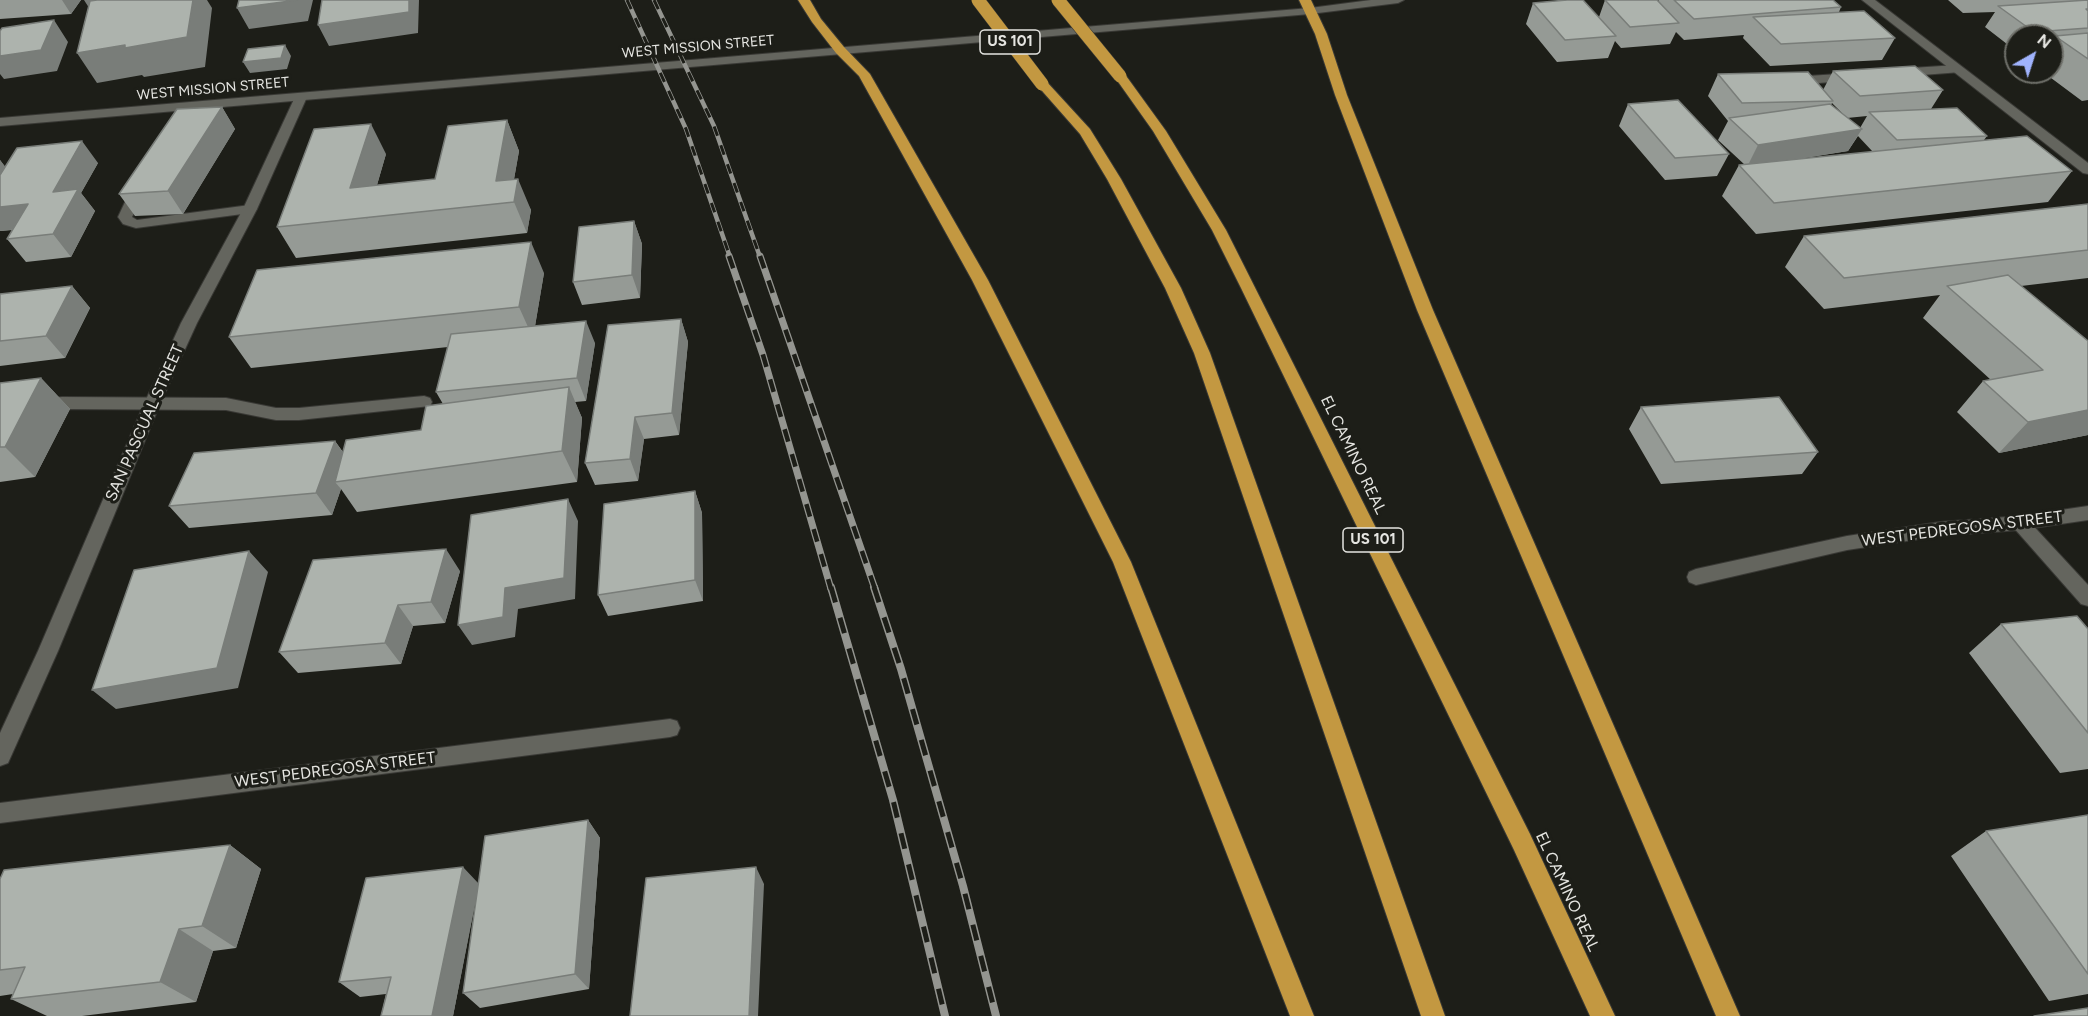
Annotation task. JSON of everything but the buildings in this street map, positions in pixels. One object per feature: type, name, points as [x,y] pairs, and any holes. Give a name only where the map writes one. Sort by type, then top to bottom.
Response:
[{"type":"highway","points":[[804,0],[816,20],[840,50],[864,74],[980,280],[1122,562],[1302,1016]]},
{"type":"highway","name":"US 101","points":[[978,0],[1042,84],[1085,132],[1114,179],[1173,288],[1202,353],[1433,1016]]},
{"type":"highway","name":"EL CAMINO REAL","points":[[1058,0],[1120,76],[1159,131],[1219,230],[1522,842],[1603,1016]]},
{"type":"highway","points":[[1307,5],[1321,34],[1341,95],[1425,310],[1728,1016]]},
{"type":"street","name":"WEST MISSION STREET","points":[[0,122],[840,50],[1307,5],[1398,0]]},
{"type":"street","points":[[1868,0],[2088,170]]},
{"type":"street","points":[[1884,74],[1958,69]]},
{"type":"street","points":[[1778,82],[1861,76]]},
{"type":"street","name":"SAN PASCUAL STREET","points":[[0,756],[48,651],[189,322],[250,209],[301,97]]},
{"type":"street","points":[[175,121],[183,108]]},
{"type":"street","points":[[146,175],[126,212],[125,217],[128,221],[136,224],[250,209]]},
{"type":"street","points":[[0,410],[62,403],[226,404],[276,414],[299,414],[424,402]]},
{"type":"street","name":"WEST PEDREGOSA STREET","points":[[1696,577],[1847,543],[1940,529],[2020,523],[2088,513]]},
{"type":"street","points":[[2020,523],[2088,598]]},
{"type":"street","name":"WEST PEDREGOSA STREET","points":[[0,813],[670,728]]},
{"type":"railway","points":[[627,0],[686,129],[730,257]]},
{"type":"railway","points":[[654,0],[714,126],[760,257]]},
{"type":"railway","points":[[729,256],[763,355],[831,589]]},
{"type":"railway","points":[[760,256],[875,589]]},
{"type":"railway","points":[[831,587],[893,800],[945,1016]]},
{"type":"railway","points":[[874,587],[901,669],[963,886],[996,1016]]}]
